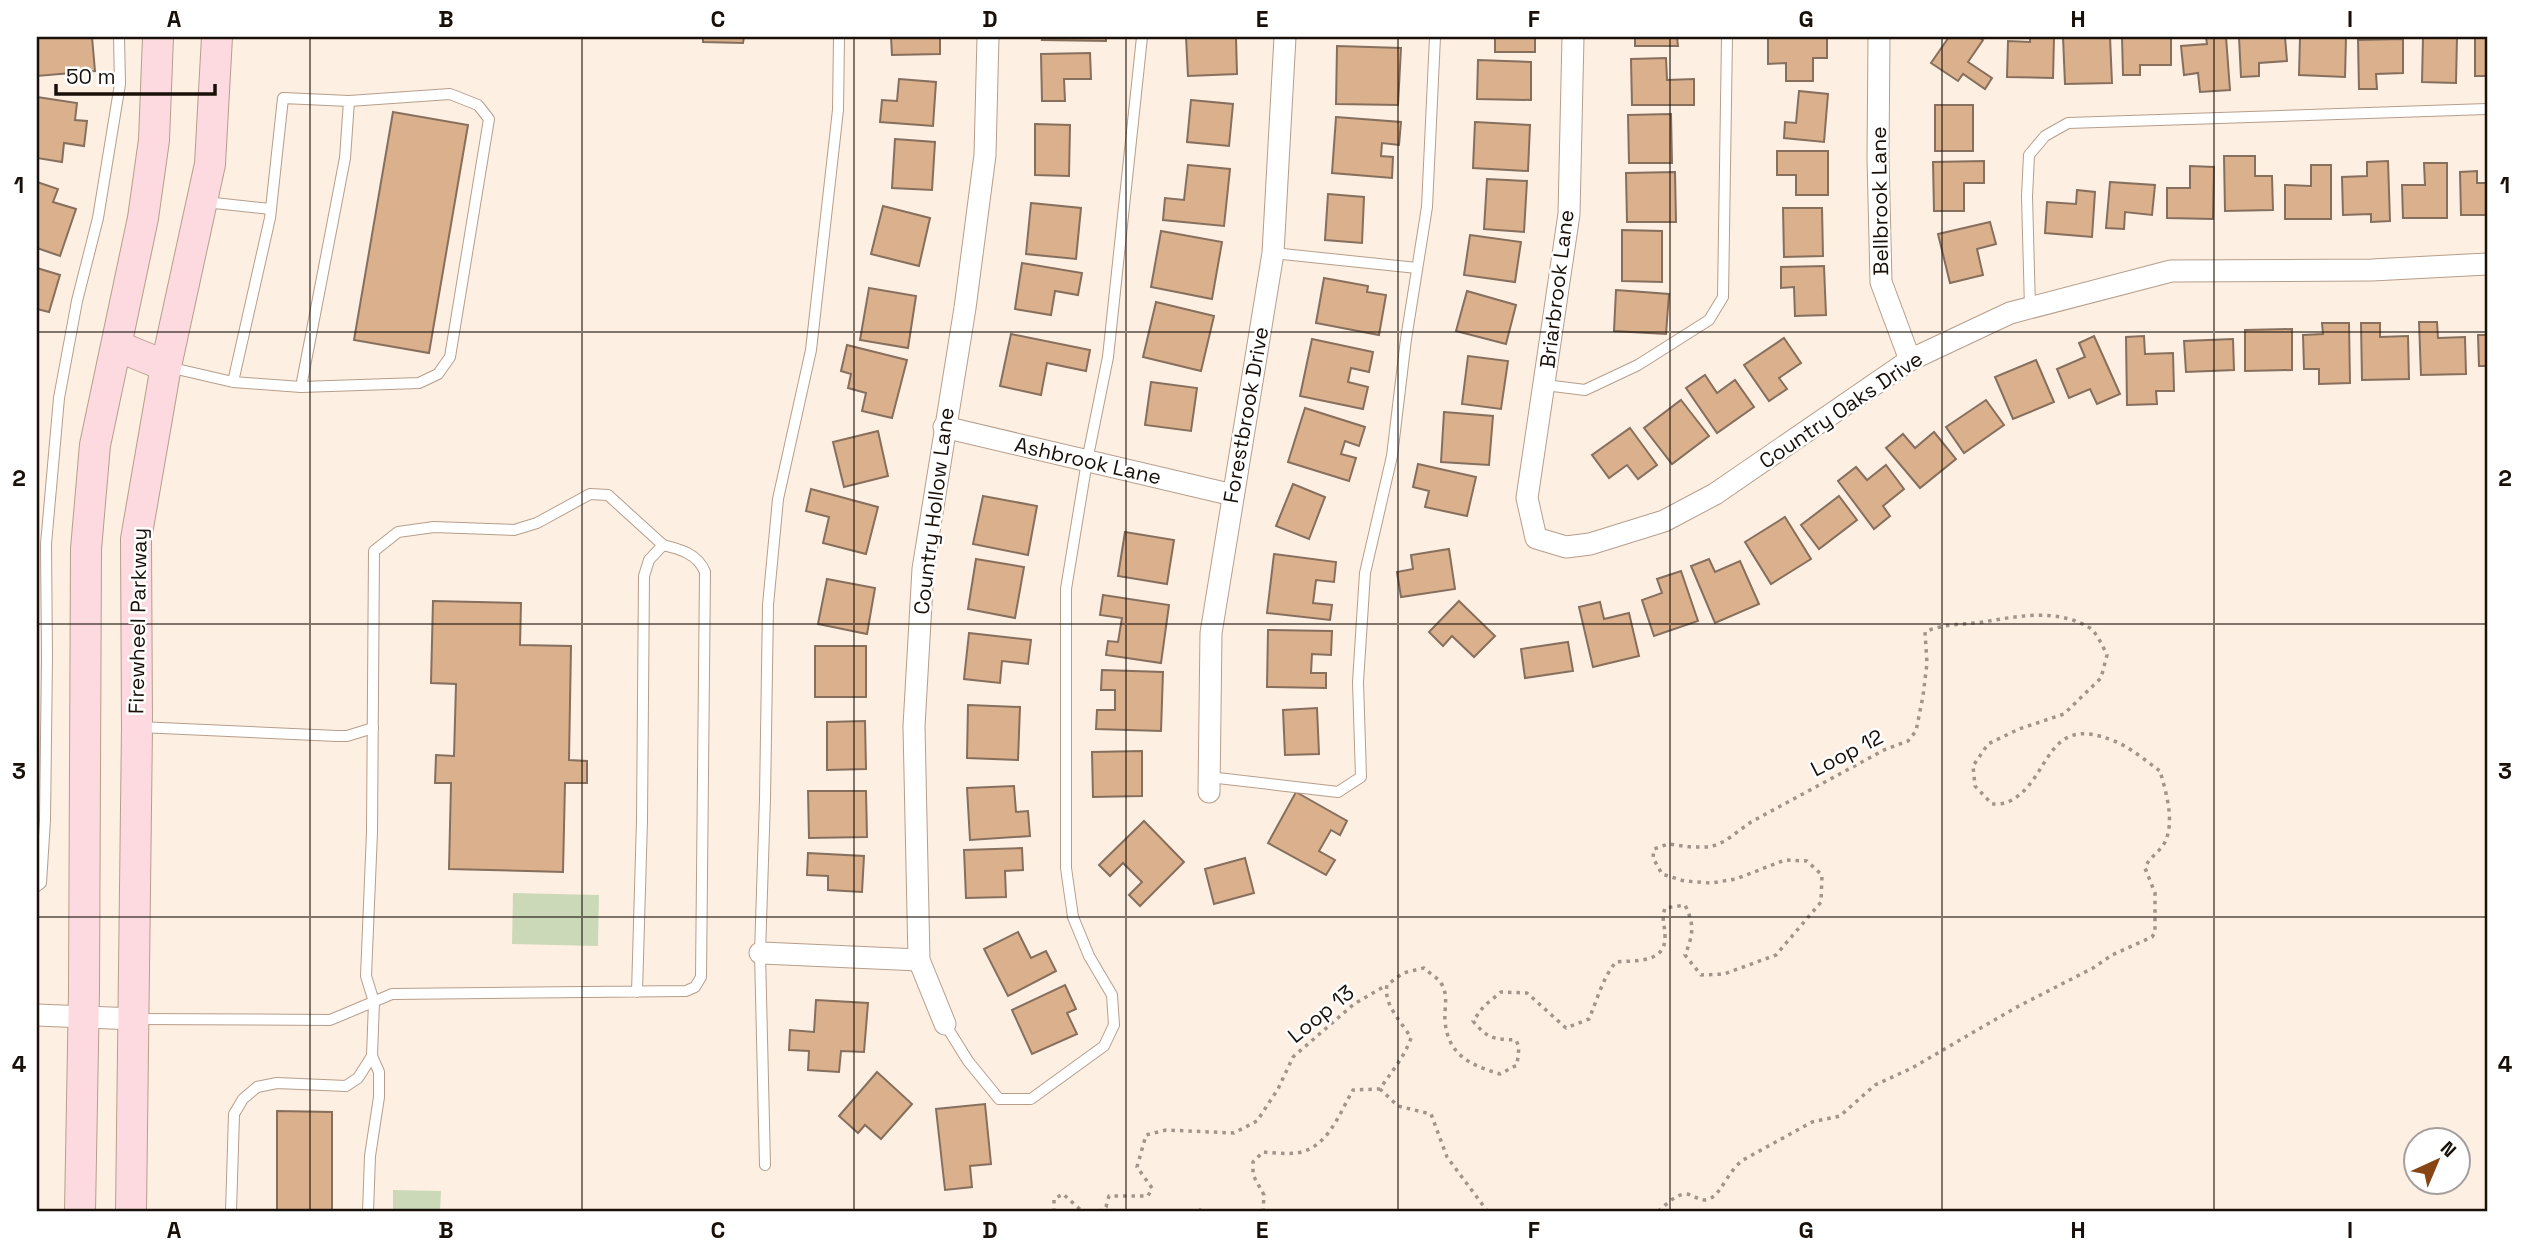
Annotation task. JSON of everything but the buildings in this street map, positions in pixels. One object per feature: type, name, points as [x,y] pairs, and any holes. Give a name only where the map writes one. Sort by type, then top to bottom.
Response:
[{"type":"main road","points":[[80,1212],[84,1016],[86,549],[95,445],[143,218],[154,141],[158,37]]},
{"type":"main road","name":"Firewheel Parkway","points":[[131,1212],[135,1019],[136,539],[166,366],[210,164],[218,37]]},
{"type":"main road","points":[[117,346],[166,366]]},
{"type":"street","name":"Country Hollow Lane","points":[[945,1024],[919,960],[914,726],[923,569],[965,307],[985,155],[988,37]]},
{"type":"street","name":"Forestbrook Drive","points":[[1209,785],[1211,633],[1273,253],[1285,37]]},
{"type":"street","name":"Briarbrook Lane","points":[[1536,538],[1527,498],[1569,214],[1573,37]]},
{"type":"street","name":"Bellbrook Lane","points":[[1879,37],[1881,282],[1910,360]]},
{"type":"street","name":"Country Oaks Drive","points":[[1536,538],[1566,547],[1590,544],[1664,521],[1716,494],[1910,360],[2010,313],[2171,271],[2372,270],[2487,264]]},
{"type":"street","name":"Ashbrook Lane","points":[[944,428],[1233,495]]},
{"type":"street","points":[[760,953],[919,960]]},
{"type":"street","points":[[37,1015],[135,1019]]},
{"type":"lane","points":[[37,886],[41,883],[45,820],[46,544],[59,398],[77,301],[98,218],[118,98],[119,37]]},
{"type":"lane","points":[[765,1165],[760,953],[768,605],[776,512],[811,350],[838,110],[839,37]]},
{"type":"lane","points":[[945,1024],[968,1060],[999,1100],[1031,1099],[1104,1046],[1114,1025],[1112,995],[1088,956],[1073,917],[1066,867],[1066,589],[1087,461],[1108,357],[1142,37]]},
{"type":"lane","points":[[1209,785],[1338,792],[1361,778],[1358,682],[1365,573],[1392,456],[1405,339],[1427,207],[1435,37]]},
{"type":"lane","points":[[1545,385],[1585,390],[1638,365],[1709,320],[1723,297],[1727,37]]},
{"type":"lane","points":[[166,366],[233,382],[301,387],[419,383],[438,374],[450,358],[489,119],[478,105],[450,94],[349,101],[283,98],[271,209],[233,382]]},
{"type":"lane","points":[[301,387],[343,171],[349,101]]},
{"type":"lane","points":[[2030,308],[2027,196],[2029,155],[2045,136],[2068,123],[2487,109]]},
{"type":"lane","points":[[202,202],[271,209]]},
{"type":"lane","points":[[1273,253],[1417,268]]},
{"type":"lane","points":[[135,1019],[330,1020],[374,1002],[392,994],[637,992],[686,991],[695,988],[701,978],[705,572],[698,560],[688,553],[663,545],[608,495],[590,494],[537,523],[514,530],[434,527],[398,531],[374,551],[372,832],[366,976],[374,1002],[372,1056],[379,1072],[379,1097],[370,1156],[368,1212]]},
{"type":"lane","points":[[637,992],[642,820],[644,576],[649,560],[663,545]]},
{"type":"lane","points":[[137,727],[337,736],[347,736],[373,728]]},
{"type":"lane","points":[[232,1212],[234,1114],[243,1099],[257,1087],[277,1083],[346,1086],[358,1078],[372,1056]]},
{"type":"path","name":"Loop 12","points":[[1387,985],[1403,973],[1424,968],[1441,982],[1447,1001],[1445,1019],[1451,1046],[1473,1065],[1500,1074],[1517,1065],[1519,1047],[1516,1040],[1494,1040],[1484,1034],[1473,1021],[1484,1006],[1501,992],[1527,993],[1566,1028],[1589,1019],[1607,973],[1616,962],[1647,961],[1659,954],[1665,942],[1662,919],[1665,908],[1685,905],[1692,920],[1691,939],[1685,955],[1701,975],[1724,974],[1776,955],[1821,902],[1822,875],[1807,860],[1785,860],[1736,878],[1711,883],[1684,881],[1662,874],[1653,858],[1654,849],[1668,844],[1691,848],[1711,847],[1725,841],[1751,822],[1884,750],[1908,741],[1916,731],[1923,696],[1927,663],[1925,632],[1938,626],[1982,622],[2016,615],[2056,615],[2092,629],[2107,655],[2101,678],[2064,714],[2019,729],[1988,744],[1973,766],[1975,786],[1992,804],[2007,803],[2024,790],[2049,752],[2065,738],[2089,733],[2116,741],[2160,771],[2167,795],[2169,824],[2165,844],[2147,862],[2145,868],[2155,893],[2155,932],[2152,937],[2112,955],[1912,1068],[1875,1085],[1840,1116],[1812,1122],[1743,1160],[1732,1167],[1715,1195],[1709,1199],[1700,1200],[1687,1194],[1676,1196],[1657,1212]]},
{"type":"path","points":[[1380,1089],[1393,1068],[1405,1056],[1411,1038],[1391,1009],[1385,994],[1387,985]]},
{"type":"path","name":"Loop 13","points":[[1099,1212],[1106,1207],[1109,1196],[1148,1196],[1152,1188],[1137,1167],[1146,1135],[1166,1130],[1234,1133],[1257,1121],[1278,1089],[1293,1056],[1354,1004],[1387,985]]},
{"type":"path","points":[[1263,1212],[1264,1195],[1253,1175],[1253,1162],[1263,1152],[1296,1153],[1314,1148],[1330,1132],[1353,1090],[1380,1089],[1398,1106],[1430,1114],[1447,1157],[1488,1212]]},
{"type":"path","points":[[1054,1212],[1054,1199],[1063,1194],[1083,1212]]},
{"type":"green space","points":[[513,893],[599,895],[598,946],[512,944]]},
{"type":"green space","points":[[393,1190],[441,1191],[440,1212],[393,1212]]}]
